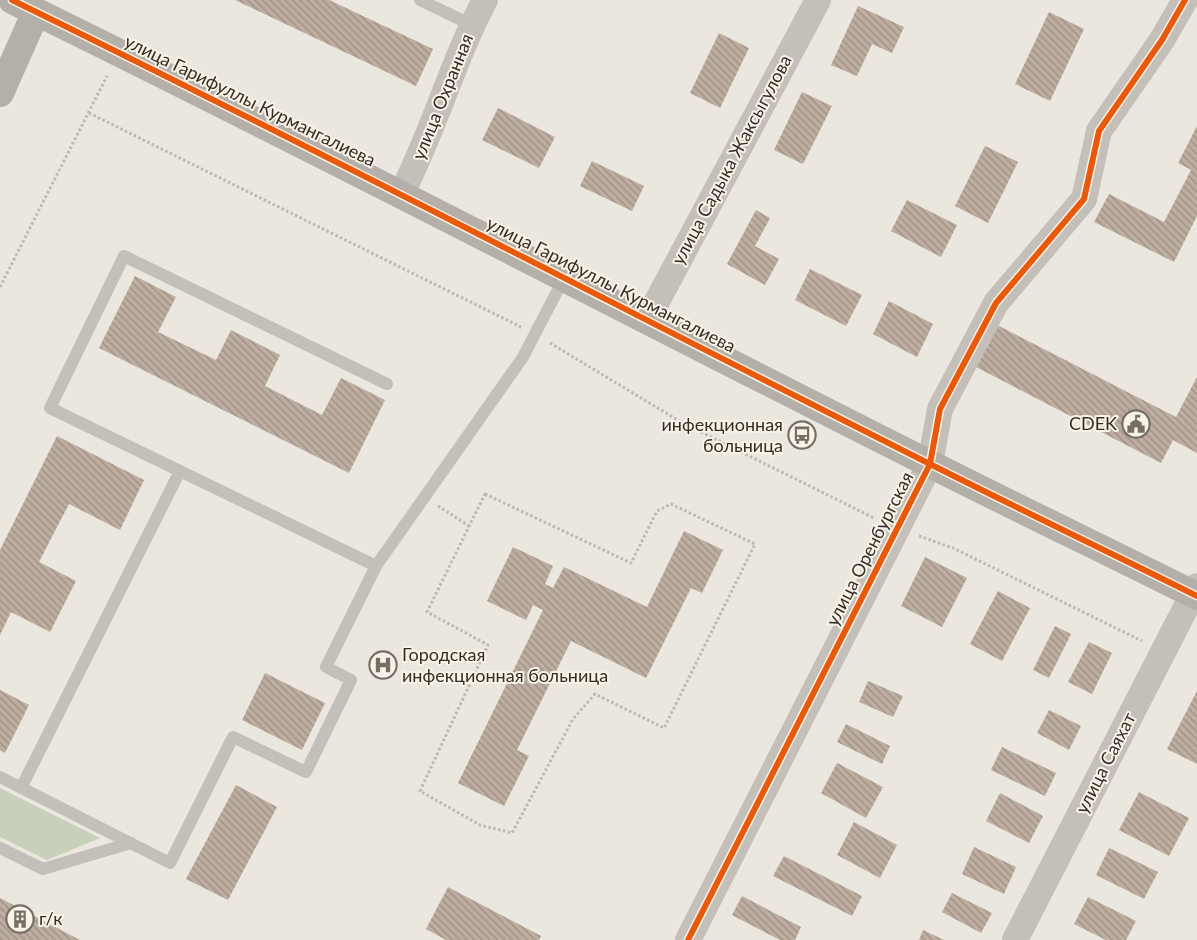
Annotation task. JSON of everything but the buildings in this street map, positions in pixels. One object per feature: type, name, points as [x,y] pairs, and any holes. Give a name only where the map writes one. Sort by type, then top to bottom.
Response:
[{"type":"street","name":"улица Охранная","points":[[401,194],[418,162],[472,25],[485,0]]},
{"type":"street","name":"улица Садыка Жаксыгулова","points":[[647,320],[818,0]]},
{"type":"street","name":"улица Оренбургская","points":[[688,940],[930,464],[940,409],[996,303],[1084,199],[1099,131],[1162,40],[1185,0]]},
{"type":"street","name":"улица Гарифуллы Курмангалиева","points":[[18,3],[401,194],[930,464],[1196,592]]},
{"type":"street","points":[[0,93],[18,3]]},
{"type":"street","name":"улица Саяхат","points":[[1015,940],[1163,652],[1196,592]]},
{"type":"lane","points":[[420,0],[472,25]]},
{"type":"lane","points":[[376,566],[50,408],[124,256],[387,384]]},
{"type":"lane","points":[[0,777],[170,863],[233,737],[306,772],[351,680],[326,667],[376,566],[524,357],[564,278]]},
{"type":"lane","points":[[21,788],[180,471]]},
{"type":"lane","points":[[0,848],[43,869],[131,843]]},
{"type":"path","points":[[0,287],[119,53]]},
{"type":"path","points":[[89,113],[536,334],[681,422],[898,529],[953,548],[1163,652]]},
{"type":"path","points":[[485,494],[631,563],[657,511],[671,504],[755,544],[664,728],[595,694],[573,719],[512,833],[480,824],[420,791],[488,645],[427,612],[469,526],[485,494]]},
{"type":"path","points":[[425,498],[469,526]]},
{"type":"green space","points":[[0,788],[100,838],[47,860],[0,837]]},
{"type":"cycle path","points":[[12,0],[356,172],[928,463],[1197,596]]},
{"type":"cycle path","points":[[688,940],[930,464],[940,409],[996,303],[1084,199],[1099,131],[1162,40],[1185,0]]},
{"type":"place","name":"CDEK","points":[[1136,424]]},
{"type":"place","name":"инфекционная больница","points":[[802,435]]},
{"type":"place","name":"Городская инфекционная больница","points":[[383,665]]},
{"type":"place","name":"г/к","points":[[20,919]]}]
